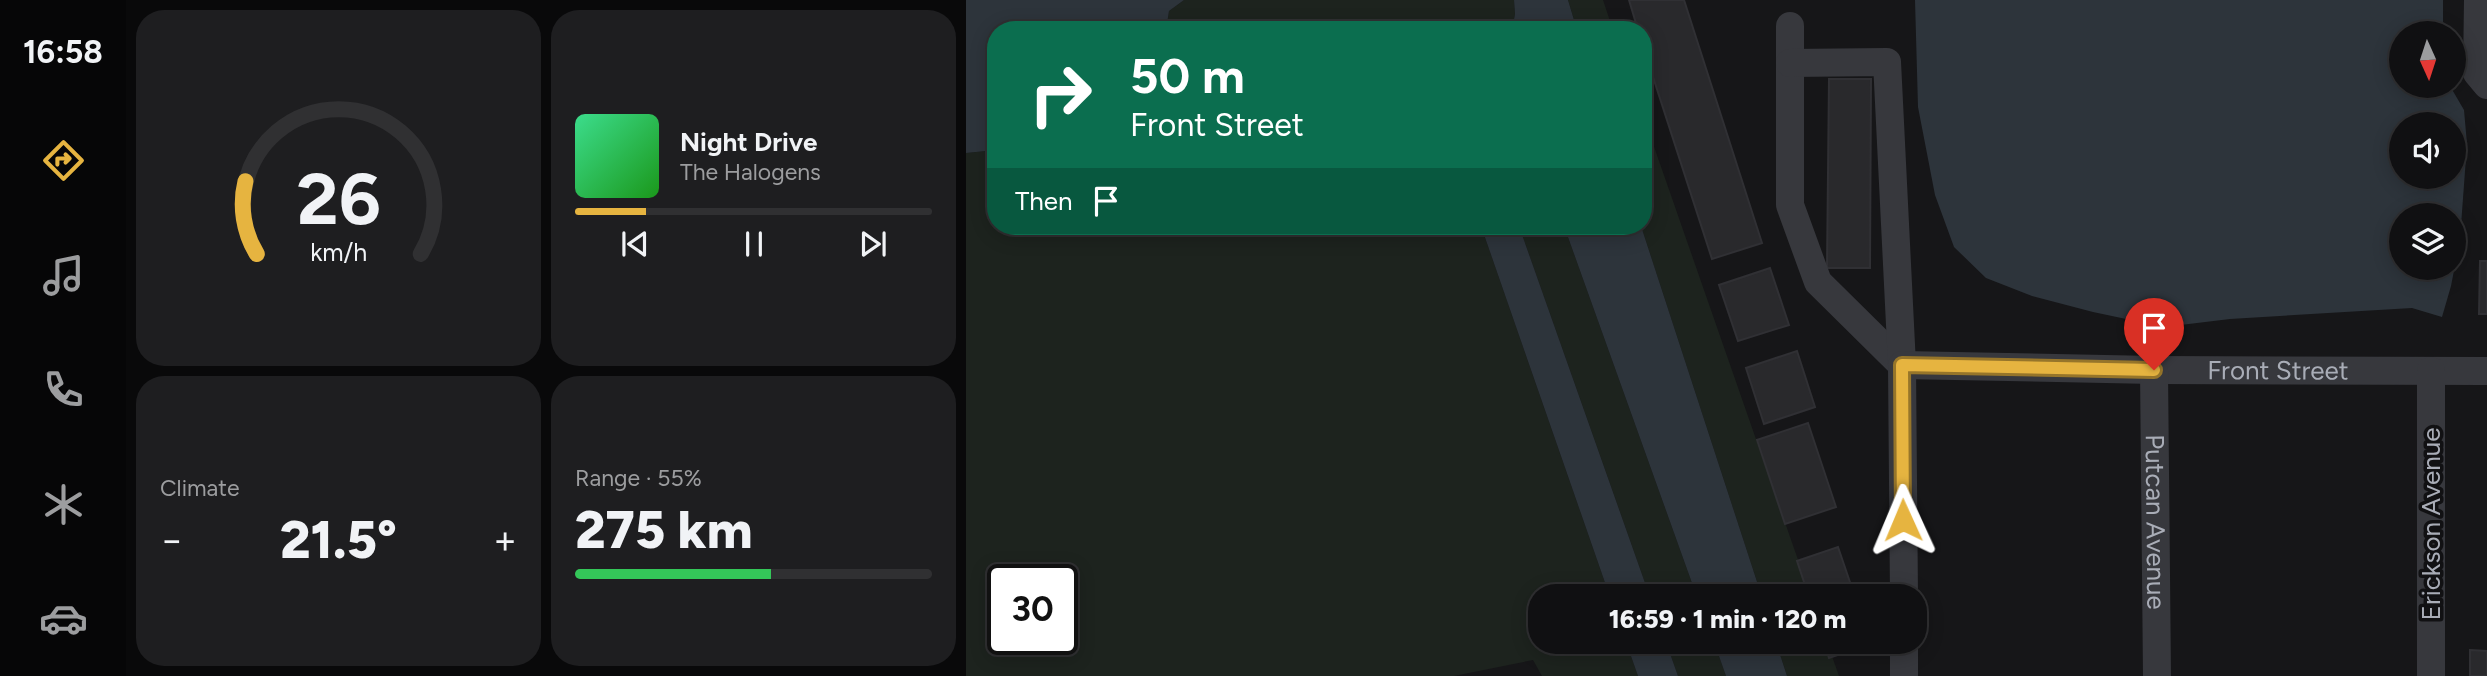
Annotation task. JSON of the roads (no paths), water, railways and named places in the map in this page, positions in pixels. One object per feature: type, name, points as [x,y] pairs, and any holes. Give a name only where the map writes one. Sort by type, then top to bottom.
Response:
[{"type":"street","points":[[2479,0],[2482,79]]},
{"type":"street","points":[[1790,26],[1790,205],[1818,282],[1902,365]]},
{"type":"street","points":[[1790,63],[1887,62],[1902,365],[1904,584]]},
{"type":"street","name":"Front Street","points":[[1902,365],[2154,370],[2487,371]]},
{"type":"street","name":"Putcan Avenue","points":[[2154,370],[2157,676]]},
{"type":"street","name":"Erickson Avenue","points":[[2431,371],[2431,676]]},
{"type":"street","points":[[1904,654],[1904,676]]}]
